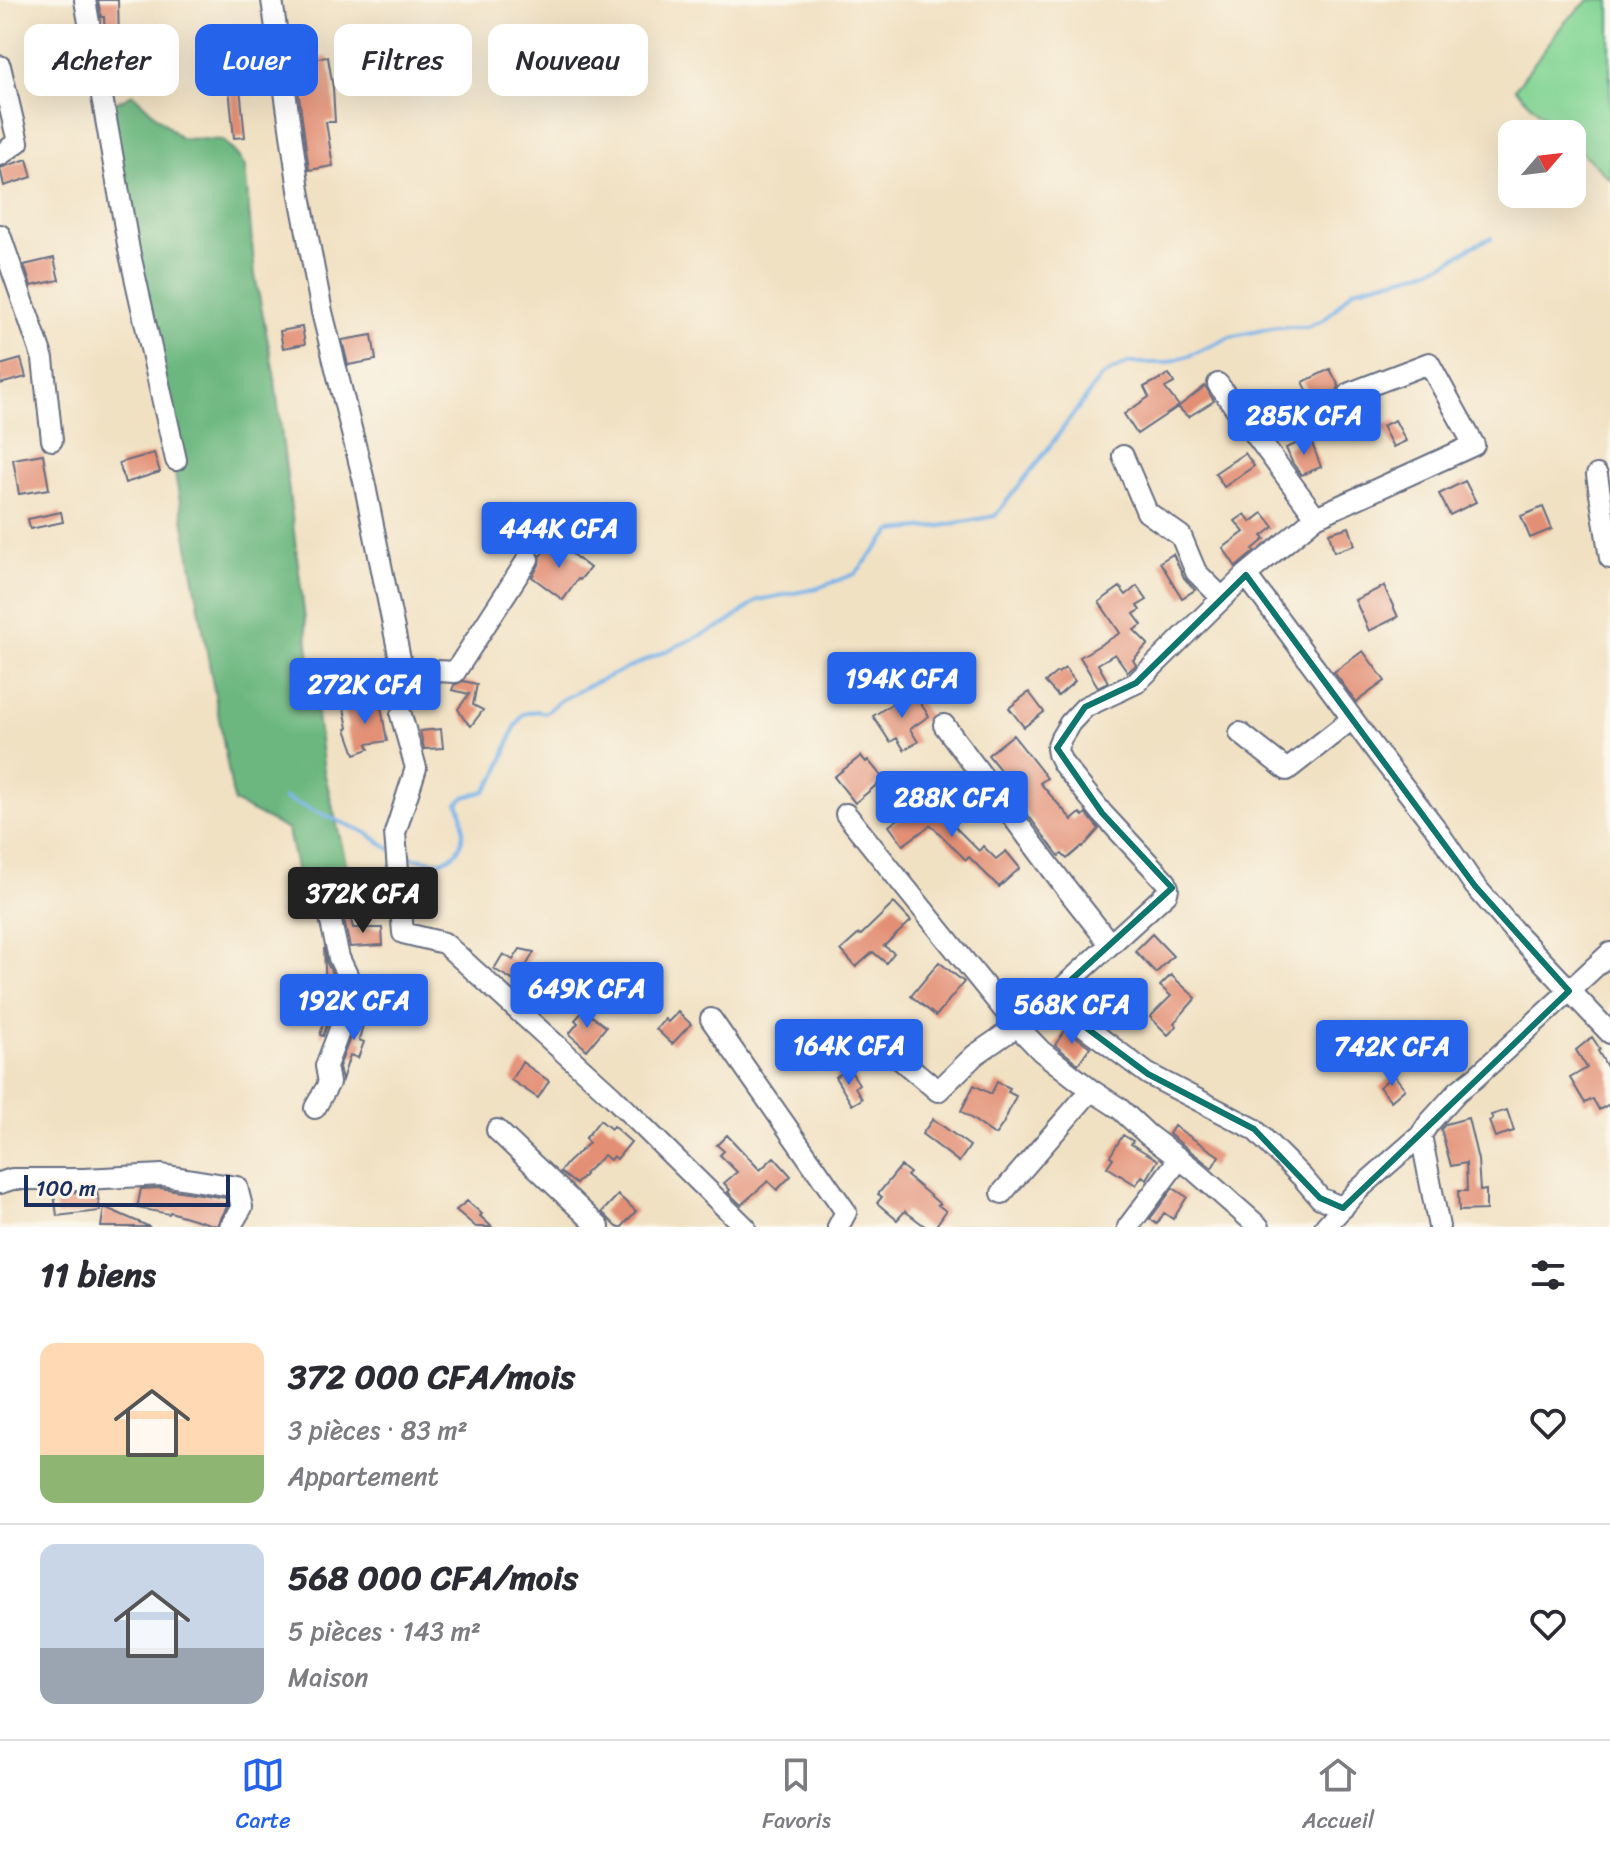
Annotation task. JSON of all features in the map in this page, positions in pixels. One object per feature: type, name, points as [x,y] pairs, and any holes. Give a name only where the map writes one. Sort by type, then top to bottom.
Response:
[{"type":"street","points":[[85,0],[129,250],[176,460]]},
{"type":"street","points":[[272,0],[299,190],[322,312],[364,481],[402,669],[455,672],[528,559]]},
{"type":"street","points":[[0,66],[18,142],[0,155]]},
{"type":"street","points":[[0,235],[43,359],[52,440]]},
{"type":"street","points":[[876,1039],[938,1091],[975,1055],[1049,1000],[1167,893],[1166,882],[1092,801],[1063,764],[1057,748],[1070,723],[1085,707],[1136,683],[1246,575],[1316,517],[1474,445],[1429,363],[1350,393]]},
{"type":"street","points":[[1218,384],[1316,517]]},
{"type":"street","points":[[1123,456],[1147,512],[1181,536],[1196,572],[1222,598]]},
{"type":"street","points":[[1597,475],[1610,558]]},
{"type":"street","points":[[1246,575],[1434,826],[1475,886],[1610,1033]]},
{"type":"street","points":[[401,715],[416,768],[395,833],[403,933],[444,943],[612,1096],[745,1227]]},
{"type":"street","points":[[1240,733],[1287,770],[1352,719]]},
{"type":"street","points":[[944,725],[1110,944]]},
{"type":"street","points":[[846,814],[1017,1026],[1041,1051],[1119,1108],[1259,1227]]},
{"type":"street","points":[[315,1108],[329,1083],[326,1066],[346,1013],[348,977],[339,958],[327,904],[401,902]]},
{"type":"street","points":[[1325,1227],[1358,1190],[1421,1135],[1458,1091],[1610,953]]},
{"type":"street","points":[[1049,1000],[1148,1074],[1254,1129],[1320,1198],[1343,1208]]},
{"type":"street","points":[[711,1019],[846,1212],[838,1227]]},
{"type":"street","points":[[1002,1193],[1091,1090]]},
{"type":"street","points":[[497,1130],[599,1227]]},
{"type":"street","points":[[1421,1135],[1439,1227]]},
{"type":"street","points":[[1128,1227],[1179,1159]]},
{"type":"street","points":[[0,1183],[12,1179],[162,1175],[237,1187],[242,1207],[230,1227]]},
{"type":"highlighted area","points":[[1246,575],[1475,886],[1569,991],[1343,1208],[1320,1198],[1254,1129],[1148,1074],[1049,1000],[1172,888],[1102,813],[1057,748],[1085,707],[1136,683]]},
{"type":"green space","points":[[1589,0],[1610,0],[1610,179],[1586,156],[1586,120],[1547,120],[1515,89],[1564,23]]},
{"type":"green space","points":[[135,96],[180,138],[223,140],[245,167],[255,275],[274,373],[324,771],[355,900],[319,906],[301,892],[288,830],[234,802],[109,106]]},
{"type":"building","points":[[98,0],[118,0],[119,24],[104,24],[104,17],[101,17]]},
{"type":"building","points":[[328,57],[333,88],[335,122],[326,122],[333,166],[309,170],[299,96],[318,96],[318,58]]},
{"type":"building","points":[[230,96],[241,96],[245,137],[234,138]]},
{"type":"building","points":[[27,159],[32,177],[4,186],[0,168]]},
{"type":"building","points":[[54,258],[59,280],[31,286],[24,265]]},
{"type":"building","points":[[302,327],[305,344],[283,348],[280,331]]},
{"type":"building","points":[[372,335],[376,360],[348,365],[342,340]]},
{"type":"building","points":[[21,359],[26,377],[0,384],[0,365]]},
{"type":"building","points":[[1330,369],[1339,386],[1333,393],[1338,404],[1319,414],[1303,382]]},
{"type":"building","points":[[1169,374],[1174,383],[1165,388],[1179,406],[1137,434],[1124,414],[1149,397],[1144,387]]},
{"type":"building","points":[[1205,386],[1214,401],[1188,417],[1178,407]]},
{"type":"building","points":[[1395,420],[1406,441],[1393,447],[1382,426]]},
{"type":"building","points":[[1310,438],[1321,467],[1301,475],[1286,448]]},
{"type":"building","points":[[154,453],[160,472],[125,483],[119,463]]},
{"type":"building","points":[[1245,453],[1254,466],[1224,487],[1215,473]]},
{"type":"building","points":[[43,454],[49,489],[19,494],[13,459]]},
{"type":"building","points":[[1465,481],[1476,502],[1450,515],[1439,494]]},
{"type":"building","points":[[1543,507],[1552,529],[1530,538],[1521,516]]},
{"type":"building","points":[[61,512],[63,522],[30,529],[28,519]]},
{"type":"building","points":[[1263,513],[1274,527],[1262,536],[1265,539],[1253,549],[1255,551],[1236,567],[1223,548],[1244,532],[1235,521],[1245,514],[1251,522]]},
{"type":"building","points":[[1349,527],[1355,545],[1334,552],[1329,533]]},
{"type":"building","points":[[554,540],[590,568],[563,600],[532,577],[540,556]]},
{"type":"building","points":[[1173,554],[1184,578],[1195,590],[1182,598],[1160,562]]},
{"type":"building","points":[[1137,586],[1147,600],[1137,606],[1140,610],[1134,614],[1142,625],[1134,630],[1148,644],[1133,660],[1136,665],[1128,672],[1115,654],[1098,664],[1108,682],[1098,687],[1080,657],[1120,633],[1099,602],[1120,587],[1126,595]]},
{"type":"building","points":[[1384,586],[1398,617],[1369,631],[1355,600]]},
{"type":"building","points":[[1363,651],[1385,681],[1356,702],[1334,672]]},
{"type":"building","points":[[892,658],[901,670],[882,684],[873,671]]},
{"type":"building","points":[[1065,668],[1075,681],[1058,696],[1045,682]]},
{"type":"building","points":[[463,681],[477,684],[473,705],[483,710],[471,726],[458,709],[469,694],[452,690],[454,685]]},
{"type":"building","points":[[912,691],[929,716],[910,729],[918,742],[904,750],[897,738],[890,742],[873,716]]},
{"type":"building","points":[[1029,692],[1044,712],[1024,727],[1009,708]]},
{"type":"building","points":[[380,701],[387,741],[367,744],[369,749],[355,754],[346,729],[344,708]]},
{"type":"building","points":[[441,729],[443,748],[424,749],[420,731]]},
{"type":"building","points":[[1013,735],[1047,778],[1040,783],[1072,820],[1080,813],[1083,816],[1086,813],[1099,829],[1067,859],[1062,854],[1059,856],[1003,782],[1007,779],[988,755]]},
{"type":"building","points":[[861,756],[883,778],[855,803],[834,777]]},
{"type":"building","points":[[928,793],[979,851],[983,846],[996,859],[1006,851],[1020,868],[999,887],[931,825],[903,845],[889,826]]},
{"type":"building","points":[[894,903],[911,921],[884,946],[894,953],[886,963],[873,952],[856,967],[841,950]]},
{"type":"building","points":[[350,915],[353,928],[382,928],[383,945],[350,947],[343,916]]},
{"type":"building","points":[[1152,934],[1173,956],[1156,973],[1135,951]]},
{"type":"building","points":[[324,948],[335,980],[333,1010],[323,1036],[320,1035],[327,1011]]},
{"type":"building","points":[[520,949],[534,952],[519,984],[494,969],[503,954],[513,960]]},
{"type":"building","points":[[939,962],[964,982],[936,1016],[911,996]]},
{"type":"building","points":[[1171,975],[1196,998],[1174,1023],[1177,1026],[1168,1035],[1150,1017],[1171,996],[1160,986]]},
{"type":"building","points":[[360,1003],[365,1004],[359,1040],[364,1042],[358,1058],[350,1055],[342,1080],[339,1067],[358,1017]]},
{"type":"building","points":[[584,1010],[606,1027],[587,1050],[569,1034]]},
{"type":"building","points":[[678,1012],[691,1024],[672,1044],[656,1029],[665,1019],[668,1022]]},
{"type":"building","points":[[1066,1029],[1090,1047],[1078,1064],[1055,1045]]},
{"type":"building","points":[[1592,1037],[1610,1072],[1610,1104],[1599,1110],[1593,1099],[1585,1103],[1570,1078],[1587,1068],[1576,1050]]},
{"type":"building","points":[[522,1062],[549,1081],[538,1098],[511,1080]]},
{"type":"building","points":[[846,1071],[848,1076],[852,1073],[859,1084],[855,1087],[862,1099],[852,1105],[835,1077]]},
{"type":"building","points":[[1394,1075],[1405,1089],[1391,1101],[1379,1087]]},
{"type":"building","points":[[997,1082],[1010,1088],[1008,1092],[1016,1096],[995,1135],[961,1111],[974,1085],[991,1094]]},
{"type":"building","points":[[1507,1110],[1514,1131],[1495,1137],[1489,1121],[1493,1119],[1491,1115]]},
{"type":"building","points":[[1468,1118],[1478,1160],[1480,1191],[1486,1190],[1486,1210],[1459,1211],[1458,1191],[1467,1191],[1466,1163],[1451,1166],[1441,1129],[1446,1124]]},
{"type":"building","points":[[933,1119],[970,1146],[959,1162],[922,1134]]},
{"type":"building","points":[[600,1120],[611,1129],[613,1126],[631,1142],[617,1159],[613,1156],[610,1160],[604,1155],[576,1184],[560,1172],[589,1143],[585,1139]]},
{"type":"building","points":[[1174,1126],[1219,1156],[1212,1168],[1169,1134]]},
{"type":"building","points":[[727,1135],[760,1170],[774,1157],[791,1176],[777,1190],[768,1181],[741,1205],[724,1183],[737,1172],[720,1155],[724,1151],[717,1145]]},
{"type":"building","points":[[1123,1135],[1133,1141],[1131,1144],[1158,1160],[1147,1179],[1142,1176],[1136,1185],[1107,1167]]},
{"type":"building","points":[[901,1166],[910,1173],[907,1176],[946,1211],[935,1227],[926,1227],[905,1211],[897,1220],[877,1203],[882,1197],[878,1194]]},
{"type":"building","points":[[160,1188],[226,1198],[228,1205],[217,1226],[170,1212],[137,1208],[141,1189]]},
{"type":"building","points":[[1173,1188],[1187,1197],[1173,1219],[1164,1213],[1157,1224],[1150,1219]]},
{"type":"building","points":[[97,1191],[100,1211],[57,1216],[54,1193]]},
{"type":"building","points":[[618,1195],[636,1211],[622,1227],[617,1227],[602,1212]]},
{"type":"building","points":[[467,1201],[492,1227],[476,1227],[456,1210]]},
{"type":"building","points":[[104,1207],[150,1227],[101,1227]]},
{"type":"waterway","points":[[403,856],[440,862],[456,853],[463,834],[458,803],[465,797],[485,791],[497,775],[523,714],[545,713],[561,700],[590,685],[724,625],[758,600],[815,589],[855,574],[892,531],[995,516],[1101,377],[1128,363],[1166,363],[1230,337],[1276,327],[1307,327],[1325,319],[1354,289],[1419,273],[1448,262],[1491,238]]},
{"type":"waterway","points":[[284,798],[367,833],[390,849]]}]
